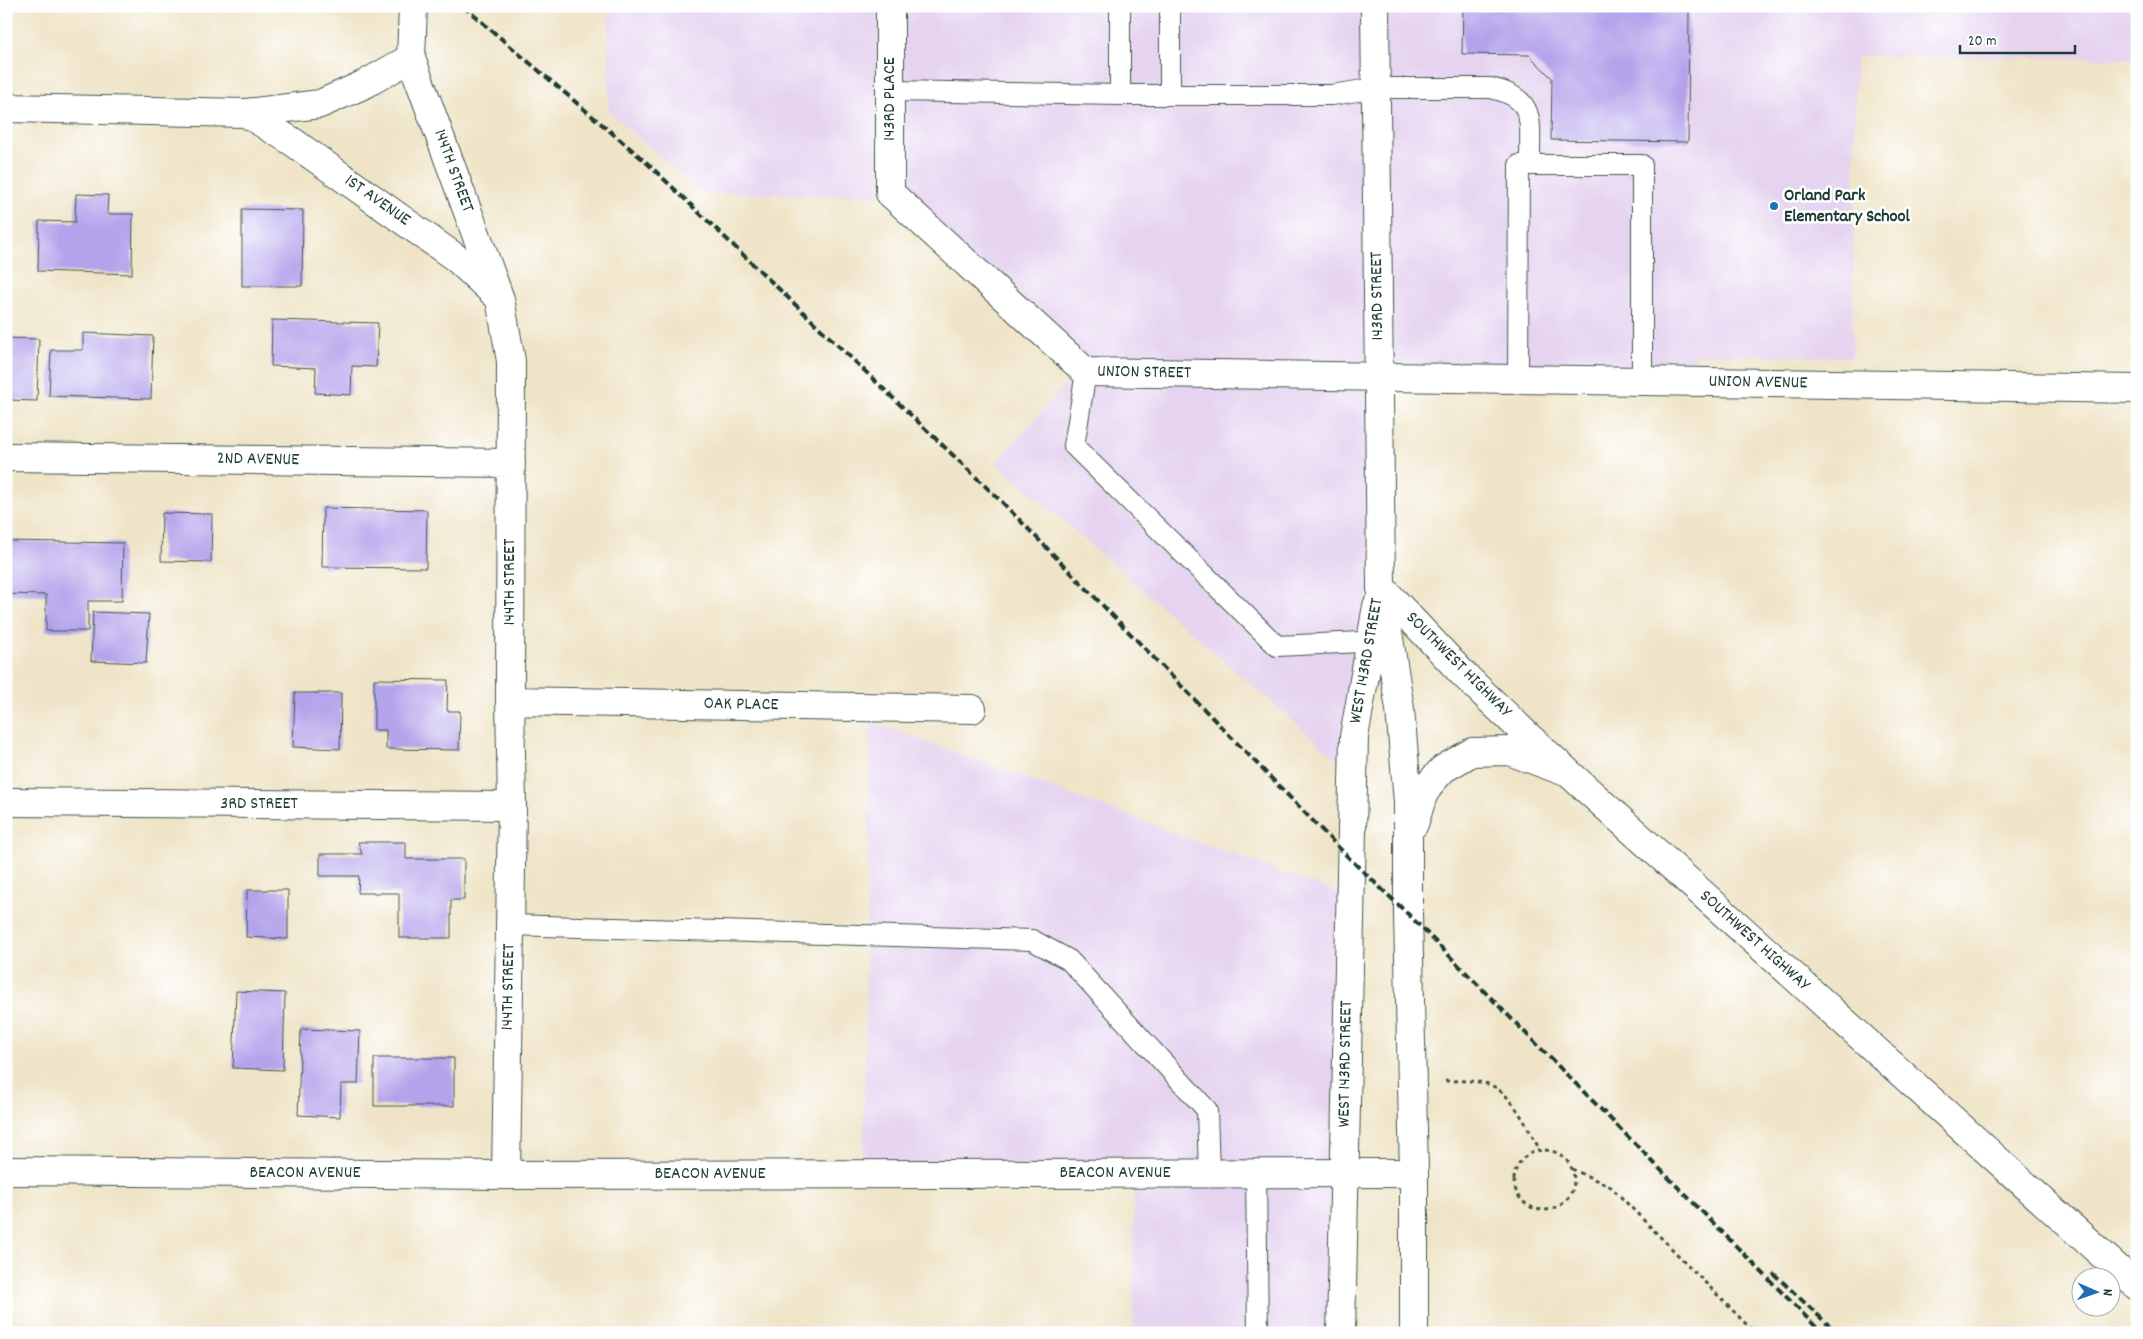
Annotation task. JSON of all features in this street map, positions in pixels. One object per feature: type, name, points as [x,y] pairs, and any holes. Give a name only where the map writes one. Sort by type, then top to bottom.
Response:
[{"type":"street","name":"144TH STREET","points":[[413,6],[411,58],[500,299],[511,361],[510,701],[512,806],[506,1175]]},
{"type":"street","name":"143RD PLACE","points":[[890,6],[890,193]]},
{"type":"street","name":"143RD STREET","points":[[1375,6],[1381,587]]},
{"type":"street","points":[[6,108],[246,113],[320,104],[365,84],[411,58]]},
{"type":"street","name":"1ST AVENUE","points":[[246,113],[293,142],[456,258],[500,299]]},
{"type":"street","name":"UNION STREET","points":[[890,193],[1086,372],[1379,376]]},
{"type":"street","name":"UNION AVENUE","points":[[1379,376],[2137,389]]},
{"type":"street","name":"2ND AVENUE","points":[[6,457],[511,463]]},
{"type":"street","name":"WEST 143RD STREET","points":[[1341,1333],[1354,737],[1380,642],[1381,587]]},
{"type":"street","name":"SOUTHWEST HIGHWAY","points":[[1381,587],[1462,673],[1567,772],[2137,1286]]},
{"type":"street","name":"WEST 143RD STREET","points":[[1380,642],[1400,709],[1408,802],[1414,1173],[1414,1333]]},
{"type":"street","name":"OAK PLACE","points":[[510,701],[972,709]]},
{"type":"street","points":[[1408,857],[1416,817],[1423,795],[1443,769],[1472,752],[1509,751],[1567,772]]},
{"type":"street","name":"3RD STREET","points":[[6,802],[512,806]]},
{"type":"street","name":"BEACON AVENUE","points":[[6,1171],[506,1175],[1414,1173]]},
{"type":"lane","points":[[1120,6],[1120,95]]},
{"type":"lane","points":[[1170,6],[1170,95]]},
{"type":"lane","points":[[890,91],[1120,95],[1332,95],[1376,88],[1490,88],[1508,92],[1523,103],[1529,116],[1530,165]]},
{"type":"lane","points":[[1518,379],[1519,164],[1642,166],[1642,381]]},
{"type":"lane","points":[[1086,372],[1074,446],[1277,646],[1380,642]]},
{"type":"lane","points":[[510,925],[1032,940],[1069,960],[1207,1110],[1210,1173]]},
{"type":"lane","points":[[1256,1173],[1258,1333]]},
{"type":"path","points":[[1412,1082],[1465,1081],[1485,1083],[1497,1088],[1508,1098],[1540,1150]]},
{"type":"path","points":[[1572,1169],[1573,1188],[1561,1204],[1543,1210],[1525,1203],[1518,1196],[1514,1176],[1516,1167],[1522,1158],[1530,1152],[1540,1150],[1550,1150],[1559,1154],[1572,1169],[1611,1187],[1755,1333]]},
{"type":"shaded area","points":[[608,6],[881,6],[881,196],[701,193],[609,111]]},
{"type":"shaded area","points":[[895,6],[1115,6],[1116,89],[896,85]]},
{"type":"shaded area","points":[[1124,6],[1369,6],[1370,369],[1088,365],[894,191],[895,97],[1124,101]]},
{"type":"shaded area","points":[[1380,6],[2137,6],[2137,59],[1856,56],[1852,357],[1695,354],[1693,375],[1383,371]]},
{"type":"shaded area","points":[[1070,379],[1367,383],[1370,587],[1345,766],[996,463]]},
{"type":"shaded area","points":[[870,721],[1341,894],[1337,1166],[863,1168]]},
{"type":"shaded area","points":[[1338,1178],[1335,1333],[1133,1333],[1134,1180]]},
{"type":"building","points":[[1463,6],[1689,6],[1688,142],[1551,140],[1552,78],[1529,55],[1462,54]]},
{"type":"building","points":[[76,194],[108,195],[107,214],[133,214],[132,274],[38,271],[39,221],[75,222]]},
{"type":"building","points":[[242,209],[303,210],[302,286],[242,286]]},
{"type":"building","points":[[272,320],[378,323],[376,367],[352,366],[351,395],[315,393],[316,368],[271,366]]},
{"type":"building","points":[[83,333],[153,336],[151,399],[49,396],[51,350],[83,350]]},
{"type":"building","points":[[6,338],[39,339],[37,401],[6,400]]},
{"type":"building","points":[[323,508],[427,510],[426,568],[322,567]]},
{"type":"building","points":[[162,513],[212,514],[211,562],[161,561]]},
{"type":"building","points":[[6,541],[123,543],[122,601],[88,601],[88,631],[46,631],[46,595],[6,594]]},
{"type":"building","points":[[93,612],[149,614],[146,663],[91,661]]},
{"type":"building","points":[[374,679],[448,680],[447,711],[460,711],[459,750],[386,749],[386,730],[374,730]]},
{"type":"building","points":[[295,693],[341,693],[340,749],[293,747]]},
{"type":"building","points":[[358,842],[406,842],[406,859],[464,859],[464,900],[451,900],[451,938],[399,938],[399,893],[358,893],[359,876],[320,876],[320,854],[362,854]]},
{"type":"building","points":[[247,890],[288,890],[288,939],[246,937]]},
{"type":"building","points":[[236,991],[285,993],[283,1070],[233,1068]]},
{"type":"building","points":[[301,1029],[360,1031],[358,1084],[341,1084],[340,1117],[298,1115]]},
{"type":"building","points":[[374,1058],[454,1058],[454,1106],[374,1106]]},
{"type":"railway","points":[[463,6],[646,162],[1003,503],[1351,860],[1408,914],[1822,1333]]},
{"type":"railway","points":[[1773,1273],[1837,1333]]},
{"type":"place","name":"Orland Park Elementary School","points":[[1774,206]]}]
